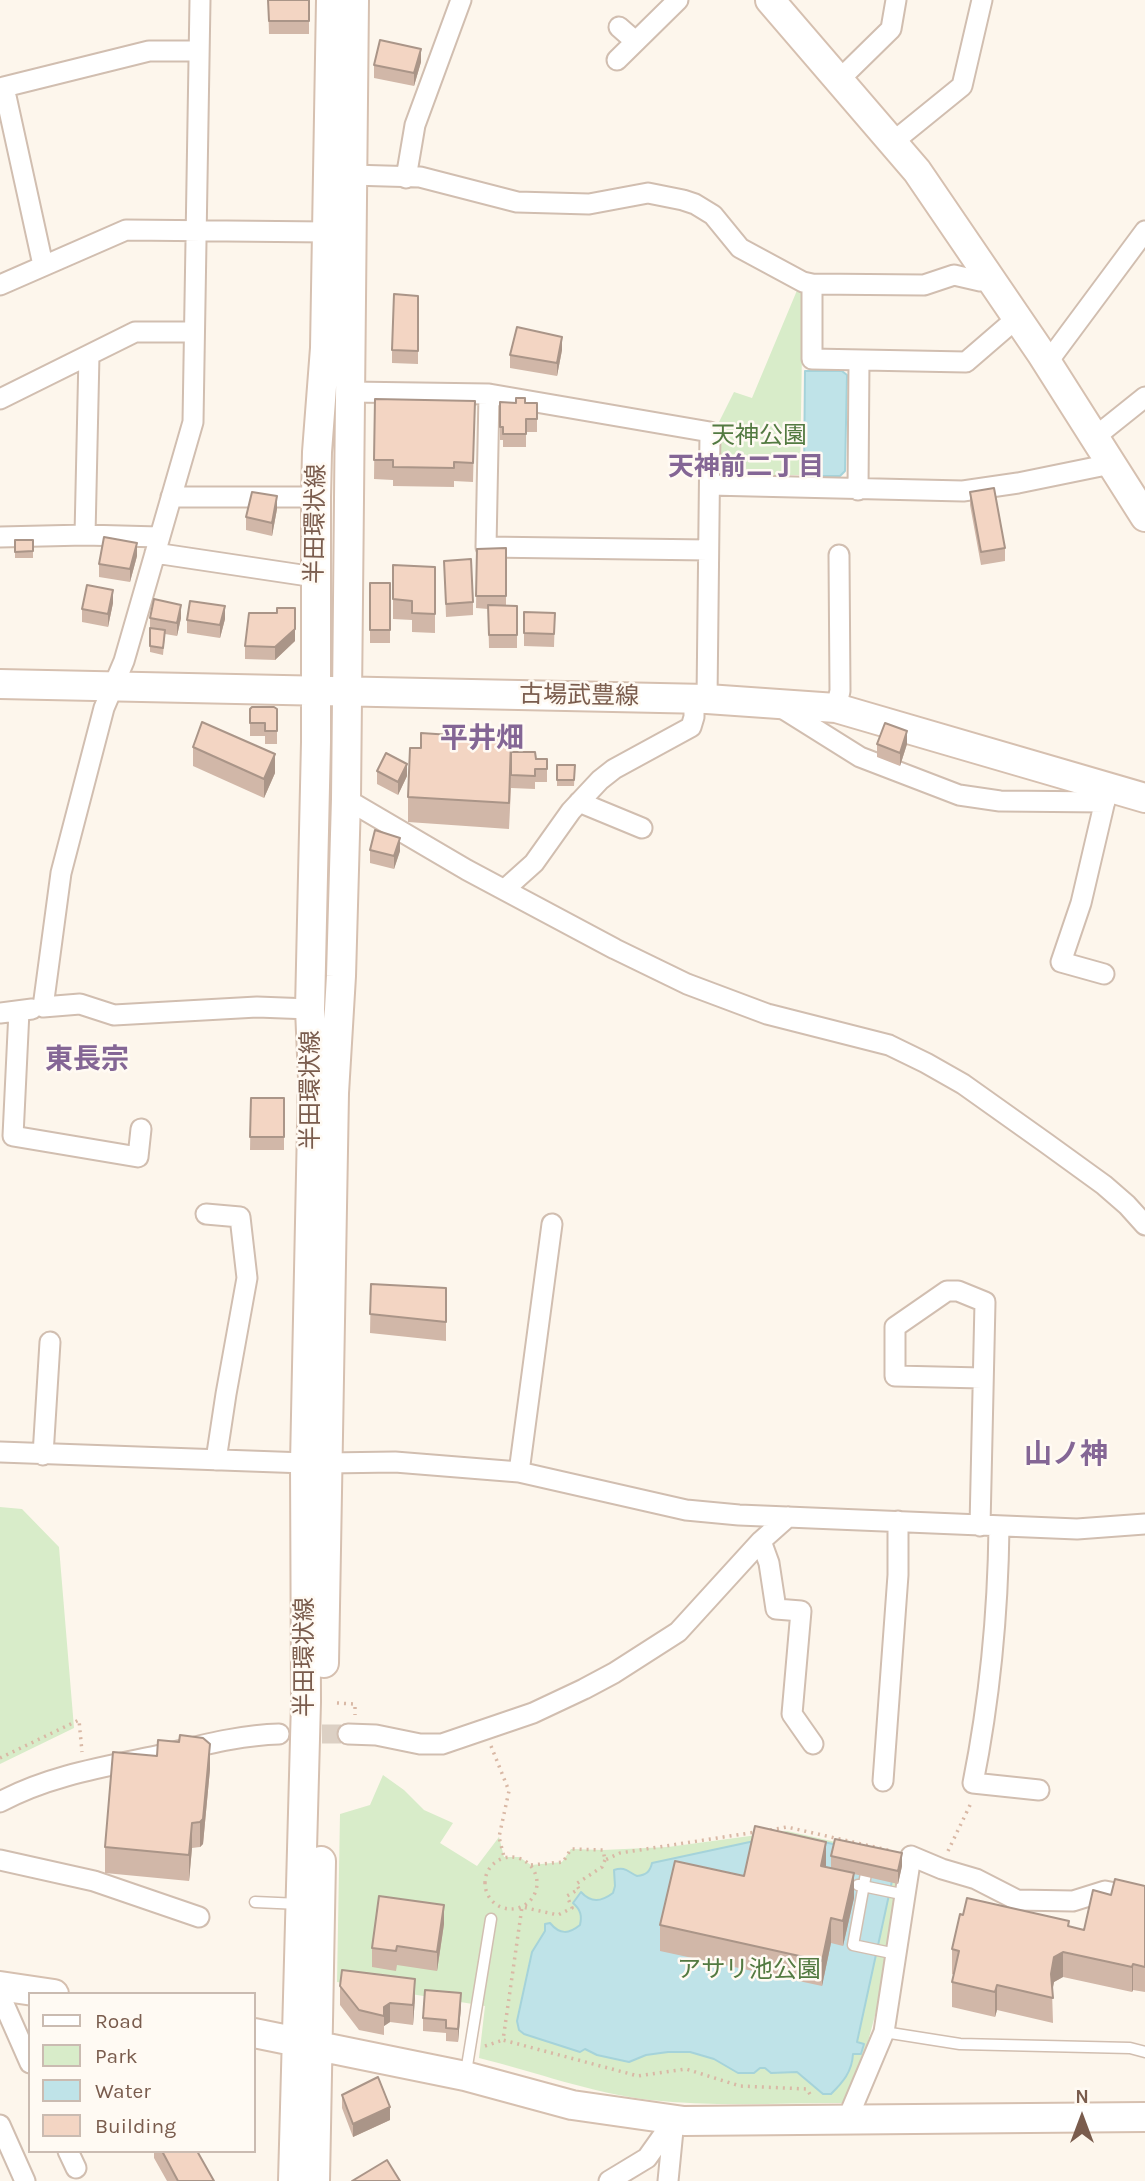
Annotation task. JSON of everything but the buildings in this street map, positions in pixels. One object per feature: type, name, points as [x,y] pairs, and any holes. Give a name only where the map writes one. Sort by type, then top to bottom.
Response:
[{"type":"main road","name":"半田環状線","points":[[293,2181],[307,2043],[317,1463],[310,1009],[315,577],[316,497],[325,348],[331,0]]},
{"type":"main road","name":"半田環状線","points":[[315,2181],[300,1904],[306,1702],[341,976],[346,799],[354,0]]},
{"type":"main road","points":[[770,0],[917,171],[990,276],[1145,517]]},
{"type":"main road","name":"古場武豊線","points":[[0,684],[701,699],[836,708],[1107,795],[1145,799]]},
{"type":"main road","points":[[0,1986],[40,1992]]},
{"type":"main road","points":[[256,2033],[466,2076],[572,2105],[674,2120],[852,2110],[1145,2117]]},
{"type":"street","points":[[43,1007],[61,873],[104,708],[124,661],[193,422],[200,0]]},
{"type":"street","points":[[406,178],[415,125],[461,0]]},
{"type":"street","points":[[617,60],[678,0]]},
{"type":"street","points":[[840,79],[891,29],[896,0]]},
{"type":"street","points":[[893,142],[962,86],[982,0]]},
{"type":"street","points":[[619,27],[635,41]]},
{"type":"street","points":[[43,265],[4,87],[149,51],[199,51]]},
{"type":"street","points":[[351,175],[420,177],[517,202],[589,204],[648,193],[683,200],[713,215],[740,248],[803,282],[812,284],[924,285],[954,275],[980,281],[990,276]]},
{"type":"street","points":[[0,285],[126,230],[327,232]]},
{"type":"street","points":[[1047,363],[1145,231]]},
{"type":"street","points":[[812,284],[812,359],[966,362],[1017,318]]},
{"type":"street","points":[[1,397],[135,332],[194,332]]},
{"type":"street","points":[[85,535],[89,355]]},
{"type":"street","points":[[858,490],[859,360]]},
{"type":"street","points":[[350,392],[489,394],[709,432],[708,550],[701,699],[691,727],[614,769],[600,780],[579,802],[534,863],[505,889]]},
{"type":"street","points":[[489,394],[486,547],[708,550]]},
{"type":"street","points":[[1095,437],[1145,397]]},
{"type":"street","points":[[709,485],[963,491],[1111,464]]},
{"type":"street","points":[[171,497],[316,497]]},
{"type":"street","points":[[0,537],[85,535],[157,545],[315,577]]},
{"type":"street","points":[[836,708],[840,691],[839,555]]},
{"type":"street","points":[[773,703],[860,757],[959,795],[1000,801],[1107,795],[1081,903],[1061,962],[1104,974]]},
{"type":"street","points":[[346,799],[467,870],[687,984],[767,1014],[889,1045],[926,1063],[963,1084],[1104,1185],[1145,1225]]},
{"type":"street","points":[[579,802],[642,828]]},
{"type":"street","points":[[141,1129],[138,1157],[13,1136],[10,1012],[80,1004],[114,1015],[257,1007],[310,1009]]},
{"type":"street","points":[[206,1214],[240,1217],[247,1278],[216,1460]]},
{"type":"street","points":[[519,1472],[552,1224]]},
{"type":"street","points":[[982,1378],[895,1376],[895,1327],[947,1291],[958,1291],[985,1302],[982,1378],[990,1526],[998,1597],[984,1728],[973,1783],[1039,1790]]},
{"type":"street","points":[[43,1455],[50,1342]]},
{"type":"street","points":[[0,1452],[317,1463],[395,1462],[519,1472],[686,1510],[788,1517],[1077,1529],[1145,1524]]},
{"type":"street","points":[[348,1734],[442,1744],[533,1713],[584,1689],[678,1632],[761,1541],[788,1517]]},
{"type":"street","points":[[883,1781],[898,1575],[898,1521]]},
{"type":"street","points":[[761,1541],[769,1563],[776,1609],[801,1611],[792,1714],[813,1744]]},
{"type":"street","points":[[0,1802],[18,1792],[84,1772],[221,1741],[279,1734]]},
{"type":"street","points":[[852,2110],[884,2032],[904,1882],[911,1856],[976,1879],[1017,1900],[1073,1901],[1105,1891],[1145,1899]]},
{"type":"street","points":[[0,1860],[94,1881],[199,1917]]},
{"type":"street","points":[[0,1994],[28,2058]]},
{"type":"street","points":[[608,2181],[647,2158],[674,2120]]},
{"type":"street","points":[[668,2181],[674,2120]]},
{"type":"street","points":[[0,2125],[26,2181]]},
{"type":"lane","points":[[867,1868],[853,1945],[896,1954]]},
{"type":"lane","points":[[843,1882],[863,1886],[904,1882]]},
{"type":"lane","points":[[255,1902],[300,1904]]},
{"type":"lane","points":[[466,2076],[491,1919]]},
{"type":"lane","points":[[884,2032],[960,2044],[1130,2048],[1145,2052]]},
{"type":"path","points":[[0,1758],[79,1720],[84,1772]]},
{"type":"path","points":[[485,1731],[509,1791],[499,1837],[504,1857]]},
{"type":"path","points":[[942,1869],[981,1784]]},
{"type":"path","points":[[605,1860],[620,1853],[787,1827],[911,1856]]},
{"type":"path","points":[[531,1865],[562,1861],[571,1849],[603,1850],[605,1860],[602,1867],[576,1884],[579,1889],[567,1896],[572,1908],[558,1915],[522,1907],[500,1907],[485,1889],[491,1866],[504,1857],[519,1857],[531,1865],[538,1880],[534,1896],[522,1907],[502,2040],[638,2076],[685,2069],[740,2086],[807,2089],[811,2096],[852,2110]]},
{"type":"green space","name":"天神公園","points":[[798,288],[803,291],[800,475],[726,475],[719,471],[718,424],[734,392],[752,398]]},
{"type":"green space","points":[[0,1507],[22,1509],[59,1547],[74,1728],[0,1764]]},
{"type":"green space","name":"アサリ池公園","points":[[383,1775],[404,1790],[424,1810],[453,1823],[440,1843],[477,1866],[499,1837],[504,1857],[519,1857],[531,1865],[562,1862],[571,1849],[668,1847],[787,1831],[902,1857],[888,1966],[864,2057],[843,2103],[747,2104],[650,2100],[564,2082],[479,2058],[485,2006],[337,1982],[340,1814],[370,1805]]},
{"type":"water","points":[[805,371],[842,371],[847,375],[845,471],[840,476],[804,476]]},
{"type":"water","points":[[787,1834],[897,1858],[857,2042],[864,2044],[861,2054],[853,2054],[846,2076],[831,2094],[823,2094],[797,2072],[771,2073],[760,2068],[754,2073],[738,2073],[714,2059],[690,2052],[646,2055],[629,2062],[597,2055],[585,2049],[580,2052],[519,2030],[517,2021],[532,1952],[545,1931],[545,1924],[550,1923],[557,1930],[565,1932],[580,1925],[580,1913],[573,1903],[581,1892],[592,1900],[600,1900],[613,1893],[614,1870],[624,1869],[640,1876],[649,1871],[652,1863]]},
{"type":"tunnel","points":[[293,1734],[348,1734]]},
{"type":"district","name":"天神前二丁目","points":[[746,468]]},
{"type":"district","name":"平井畑","points":[[482,739]]},
{"type":"district","name":"東長宗","points":[[87,1060]]},
{"type":"district","name":"山ノ神","points":[[1066,1455]]}]
